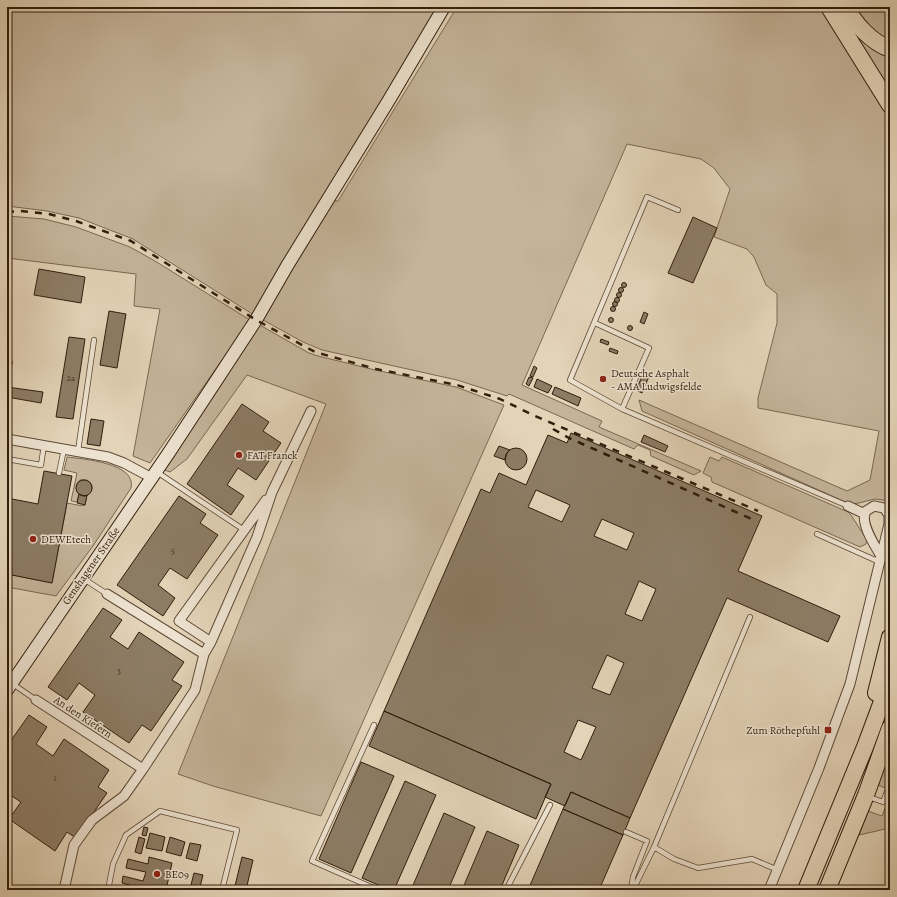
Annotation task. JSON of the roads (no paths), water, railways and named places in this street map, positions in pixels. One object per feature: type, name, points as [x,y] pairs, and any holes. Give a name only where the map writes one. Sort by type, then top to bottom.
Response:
[{"type":"highway","points":[[830,7],[890,105]]},
{"type":"highway","points":[[846,7],[852,18],[862,30],[890,49]]},
{"type":"highway","points":[[840,809],[874,702],[890,637]]},
{"type":"highway","points":[[806,890],[865,747],[890,680]]},
{"type":"highway","points":[[827,890],[866,795],[890,728]]},
{"type":"main road","name":"Genshagener Straße","points":[[9,686],[154,475],[256,320],[444,7]]},
{"type":"street","points":[[64,890],[74,845],[92,820],[124,796],[195,690],[204,654],[211,642],[257,537],[272,492],[311,411]]},
{"type":"street","points":[[7,439],[108,457],[154,475]]},
{"type":"street","points":[[211,642],[179,621],[272,492]]},
{"type":"street","points":[[848,506],[865,514]]},
{"type":"street","points":[[769,890],[824,755],[850,684],[871,593],[882,558],[887,532],[889,516],[884,508],[874,506],[868,508],[865,514],[864,522],[882,558]]},
{"type":"street","points":[[244,530],[257,537]]},
{"type":"street","points":[[869,533],[872,537],[877,539],[882,538],[887,532]]},
{"type":"street","points":[[107,594],[204,654]]},
{"type":"street","name":"An den Kiefern","points":[[36,700],[143,769]]},
{"type":"lane","points":[[678,210],[647,197],[570,380],[622,409],[848,506]]},
{"type":"lane","points":[[595,323],[649,348],[622,409]]},
{"type":"lane","points":[[78,451],[94,340]]},
{"type":"lane","points":[[7,459],[40,465],[44,445]]},
{"type":"lane","points":[[59,473],[64,449]]},
{"type":"lane","points":[[154,475],[244,530]]},
{"type":"lane","points":[[817,534],[875,560],[882,558]]},
{"type":"lane","points":[[83,578],[107,594]]},
{"type":"lane","points":[[632,890],[654,847],[750,617]]},
{"type":"lane","name":"An den Kiefern","points":[[9,686],[36,700]]},
{"type":"lane","points":[[374,725],[312,861],[378,890]]},
{"type":"lane","points":[[866,795],[883,802],[890,784]]},
{"type":"lane","points":[[506,890],[550,804]]},
{"type":"lane","points":[[108,890],[114,864],[126,835],[160,811],[237,830],[222,890]]},
{"type":"lane","points":[[626,832],[647,841],[633,877],[632,890]]},
{"type":"lane","points":[[654,847],[674,859],[698,868],[752,860],[778,870]]},
{"type":"railway","points":[[7,212],[21,211],[49,214],[76,221],[131,241],[256,320],[315,352],[376,369],[457,385],[500,399],[535,416],[758,511]]},
{"type":"railway","points":[[553,429],[569,438],[754,520]]},
{"type":"place","name":"Deutsche Asphalt - AMA Ludwigsfelde","points":[[603,379]]},
{"type":"place","name":"FAT Franck","points":[[239,455]]},
{"type":"place","name":"DEWEtech","points":[[33,539]]},
{"type":"place","name":"Zum Röthepfuhl","points":[[828,730]]},
{"type":"place","name":"BE09","points":[[157,874]]}]
